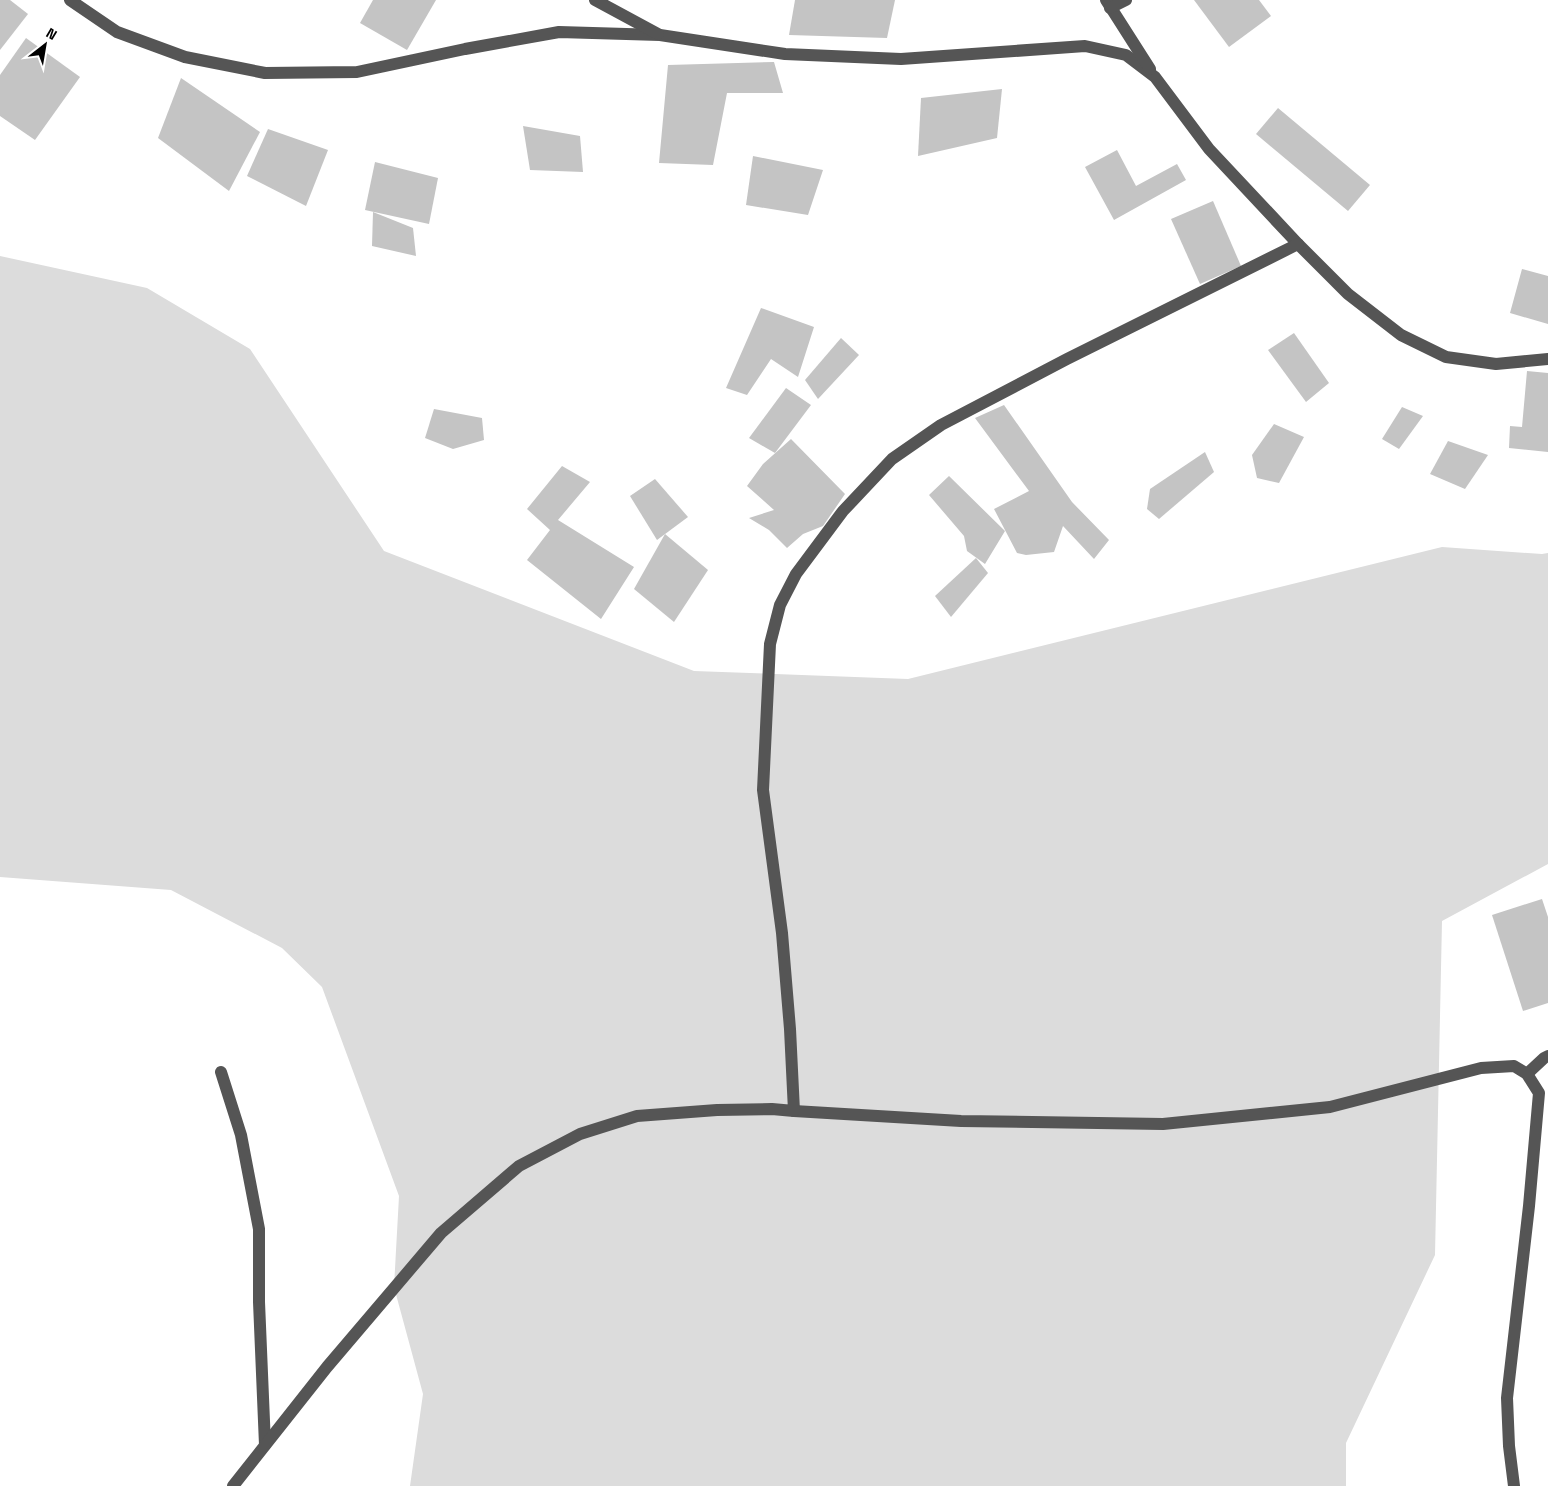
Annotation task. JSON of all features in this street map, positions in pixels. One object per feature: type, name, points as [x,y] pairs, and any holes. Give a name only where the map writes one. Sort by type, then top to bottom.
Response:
[{"type":"street","points":[[70,0],[117,32],[185,57],[265,73],[357,72],[465,49],[559,32],[660,35],[785,54],[901,59],[1085,46],[1126,55],[1155,77]]},
{"type":"street","points":[[595,0],[660,35]]},
{"type":"street","points":[[1126,0],[1108,4],[1155,77],[1209,149],[1348,294],[1401,335],[1446,357],[1496,364],[1548,359]]},
{"type":"street","points":[[794,1111],[790,1029],[782,933],[763,790],[770,644],[780,605],[796,574],[843,511],[892,459],[940,425],[1067,359],[1298,244]]},
{"type":"street","points":[[1527,1074],[1548,1056]]},
{"type":"street","points":[[233,1486],[333,1360],[441,1234],[519,1166],[580,1134],[637,1116],[717,1110],[772,1109],[961,1121],[1163,1124],[1330,1107],[1480,1068],[1514,1066],[1527,1074],[1539,1093],[1529,1206],[1507,1398],[1509,1446],[1514,1486]]},
{"type":"street","points":[[221,1072],[241,1135],[259,1229],[258,1302],[265,1445]]},
{"type":"shaded area","points":[[0,256],[147,288],[250,349],[384,551],[694,671],[908,679],[1442,547],[1548,553],[1548,864],[1442,921],[1435,1255],[1346,1443],[1346,1486],[410,1486],[423,1394],[394,1287],[399,1196],[322,987],[282,948],[171,890],[0,877]]},
{"type":"building","points":[[0,0],[10,0],[28,14],[0,50]]},
{"type":"building","points":[[373,0],[436,0],[407,50],[360,23]]},
{"type":"building","points":[[795,0],[895,0],[887,38],[789,35]]},
{"type":"building","points":[[1194,0],[1259,0],[1271,16],[1229,47]]},
{"type":"building","points":[[26,38],[80,77],[35,140],[0,116],[0,75]]},
{"type":"building","points":[[774,62],[783,93],[727,93],[713,165],[659,163],[668,65]]},
{"type":"building","points":[[181,78],[260,132],[229,191],[158,138]]},
{"type":"building","points":[[1002,89],[997,138],[918,156],[921,98]]},
{"type":"building","points":[[1278,108],[1370,185],[1348,211],[1256,134]]},
{"type":"building","points":[[523,126],[580,136],[583,172],[530,170]]},
{"type":"building","points":[[268,129],[328,150],[306,206],[247,176]]},
{"type":"building","points":[[1117,150],[1136,186],[1177,164],[1186,180],[1114,220],[1085,167]]},
{"type":"building","points":[[753,156],[823,170],[808,215],[746,205]]},
{"type":"building","points":[[375,162],[438,178],[429,224],[365,210]]},
{"type":"building","points":[[1213,201],[1241,266],[1200,284],[1171,219]]},
{"type":"building","points":[[373,212],[413,228],[416,256],[372,246]]},
{"type":"building","points":[[1522,269],[1548,276],[1548,324],[1510,313]]},
{"type":"building","points":[[761,308],[814,327],[798,377],[771,359],[747,395],[726,388]]},
{"type":"building","points":[[1294,333],[1329,383],[1306,402],[1268,350]]},
{"type":"building","points":[[841,338],[859,355],[818,399],[805,380]]},
{"type":"building","points":[[1527,371],[1548,373],[1548,452],[1509,448],[1510,426],[1522,427]]},
{"type":"building","points":[[786,388],[811,405],[775,453],[749,438]]},
{"type":"building","points":[[1004,405],[1072,502],[1109,540],[1094,559],[1063,526],[1054,552],[1026,555],[1017,553],[994,509],[1029,491],[975,418]]},
{"type":"building","points":[[1402,407],[1423,416],[1399,449],[1382,439]]},
{"type":"building","points":[[434,409],[482,418],[484,440],[453,449],[425,438]]},
{"type":"building","points":[[1274,424],[1304,437],[1279,483],[1257,478],[1252,455]]},
{"type":"building","points":[[791,439],[845,494],[823,526],[803,534],[787,548],[769,530],[749,518],[774,510],[747,486],[763,464]]},
{"type":"building","points":[[1448,441],[1488,455],[1465,489],[1430,474]]},
{"type":"building","points":[[1205,452],[1214,472],[1159,519],[1147,509],[1150,489]]},
{"type":"building","points":[[562,466],[590,482],[558,520],[634,567],[601,619],[527,560],[550,530],[527,509]]},
{"type":"building","points":[[949,476],[1005,531],[985,564],[967,551],[964,536],[929,495]]},
{"type":"building","points":[[655,479],[688,517],[657,540],[630,496]]},
{"type":"building","points":[[665,534],[708,570],[674,622],[634,589]]},
{"type":"building","points":[[976,558],[988,573],[951,617],[935,596]]},
{"type":"building","points":[[1542,899],[1548,917],[1548,1003],[1523,1011],[1492,915]]}]
